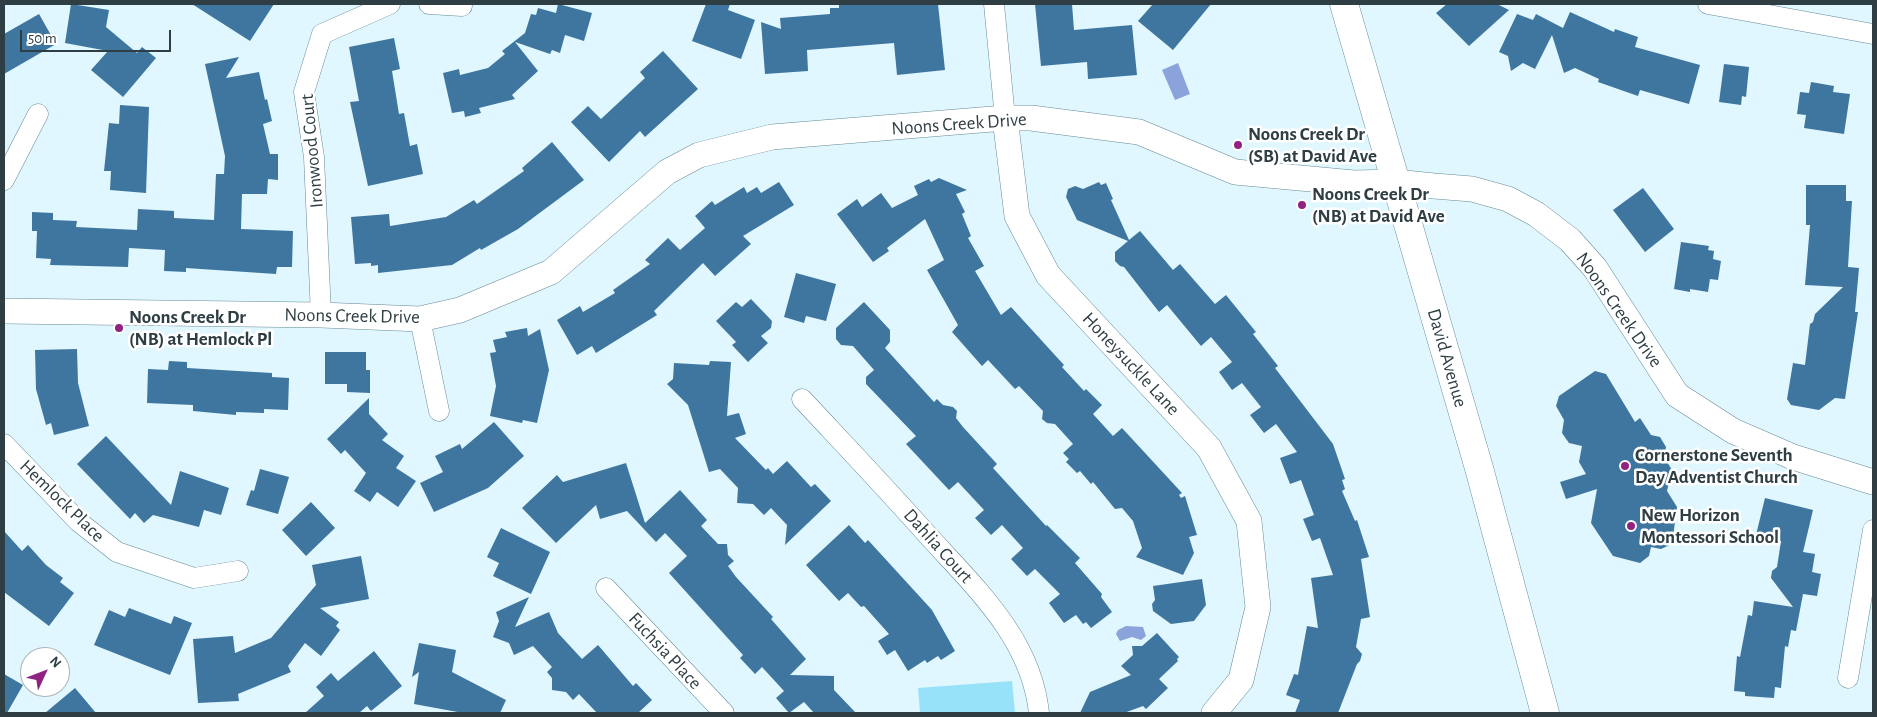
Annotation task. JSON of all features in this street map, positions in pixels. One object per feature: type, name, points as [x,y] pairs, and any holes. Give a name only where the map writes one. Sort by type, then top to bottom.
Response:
[{"type":"main road","name":"David Avenue","points":[[1344,4],[1479,468],[1545,713]]},
{"type":"street","name":"Ironwood Court","points":[[321,315],[314,157],[304,92],[322,34],[390,4]]},
{"type":"street","points":[[429,4],[462,6]]},
{"type":"street","name":"Honeysuckle Lane","points":[[994,4],[1017,216],[1048,276],[1209,448],[1249,521],[1258,607],[1241,680],[1214,713]]},
{"type":"street","points":[[1708,4],[1873,34]]},
{"type":"street","points":[[4,180],[38,114]]},
{"type":"street","name":"Noons Creek Drive","points":[[4,311],[321,315],[420,319],[460,310],[551,272],[667,172],[699,155],[772,137],[1005,118],[1031,118],[1139,132],[1236,172],[1354,183],[1395,182],[1472,190],[1508,199],[1536,214],[1570,240],[1595,268],[1677,395],[1733,431],[1794,457],[1873,482]]},
{"type":"street","points":[[420,319],[439,410]]},
{"type":"street","name":"Dahlia Court","points":[[802,399],[997,613],[1024,657],[1036,693],[1039,713]]},
{"type":"street","name":"Hemlock Place","points":[[4,444],[79,522],[116,552],[194,578],[238,570]]},
{"type":"street","points":[[1848,678],[1873,530]]},
{"type":"street","name":"Fuchsia Place","points":[[606,588],[724,713]]},
{"type":"shaded area","points":[[1178,63],[1190,94],[1175,100],[1162,70]]},
{"type":"shaded area","points":[[1126,626],[1143,627],[1146,636],[1141,640],[1132,637],[1120,641],[1116,634],[1118,630]]},
{"type":"shaded area","points":[[1012,681],[1015,713],[920,713],[918,688]]},
{"type":"building","points":[[71,4],[109,10],[106,27],[137,53],[142,47],[156,58],[123,97],[91,70],[108,51],[65,43]]},
{"type":"building","points":[[192,4],[274,4],[250,41]]},
{"type":"building","points":[[558,4],[592,13],[584,41],[565,35],[560,53],[552,50],[550,54],[515,42],[538,71],[512,95],[515,99],[479,108],[481,113],[465,117],[464,111],[452,113],[443,73],[459,69],[460,75],[488,68],[505,54],[502,51],[525,33],[531,14],[536,15],[538,8],[556,13]]},
{"type":"building","points":[[706,4],[730,4],[728,10],[755,20],[741,59],[692,41]]},
{"type":"building","points":[[839,4],[938,4],[945,70],[897,75],[894,43],[807,50],[808,71],[765,74],[761,22],[781,29],[780,18],[830,14],[830,8],[839,8]]},
{"type":"building","points":[[1035,4],[1072,4],[1074,30],[1132,25],[1137,75],[1088,79],[1087,62],[1041,66]]},
{"type":"building","points":[[1153,4],[1211,4],[1173,50],[1138,21]]},
{"type":"building","points":[[1447,4],[1497,4],[1509,10],[1469,46],[1436,13]]},
{"type":"building","points":[[1570,12],[1614,32],[1615,29],[1638,37],[1635,47],[1700,65],[1689,104],[1640,90],[1638,96],[1598,82],[1599,79],[1575,68],[1564,73],[1552,35],[1535,69],[1523,63],[1511,71],[1508,56],[1499,52],[1517,14],[1533,20],[1536,14],[1563,28]]},
{"type":"building","points":[[39,14],[56,44],[4,74],[4,34]]},
{"type":"building","points":[[394,38],[400,69],[392,71],[399,114],[404,113],[410,146],[417,144],[423,174],[368,186],[350,102],[359,101],[349,47]]},
{"type":"building","points":[[663,51],[698,89],[645,137],[640,131],[609,162],[571,122],[588,106],[601,119],[645,78],[640,72]]},
{"type":"building","points":[[239,57],[226,78],[259,72],[272,121],[263,124],[270,154],[278,154],[278,180],[268,179],[267,194],[242,194],[241,229],[293,231],[292,267],[277,267],[276,274],[186,268],[186,272],[164,271],[165,250],[129,248],[128,267],[50,265],[51,259],[36,258],[37,231],[32,231],[32,212],[53,213],[53,220],[77,221],[76,227],[137,230],[138,209],[174,211],[174,218],[214,220],[216,174],[224,174],[225,156],[205,64]]},
{"type":"building","points":[[1724,64],[1749,67],[1746,97],[1742,96],[1741,105],[1719,102]]},
{"type":"building","points":[[1811,82],[1834,86],[1833,92],[1850,94],[1844,134],[1804,128],[1806,115],[1797,114],[1800,92],[1809,93]]},
{"type":"building","points":[[120,105],[149,107],[146,193],[110,190],[111,171],[104,171],[109,123],[119,124]]},
{"type":"building","points":[[552,142],[584,180],[518,229],[481,250],[480,248],[452,265],[378,273],[378,265],[371,266],[371,263],[355,264],[351,217],[389,214],[390,226],[446,217],[474,200],[477,204],[524,171],[522,168]]},
{"type":"building","points":[[939,178],[967,190],[956,194],[965,212],[962,214],[971,236],[968,238],[984,266],[975,271],[1001,315],[1011,307],[1064,365],[1062,367],[1084,391],[1086,389],[1102,405],[1093,414],[1113,436],[1122,428],[1182,493],[1179,495],[1181,498],[1185,496],[1197,535],[1189,537],[1194,553],[1183,575],[1136,557],[1142,548],[1133,521],[1122,508],[1115,509],[1093,482],[1091,484],[1080,471],[1077,473],[1066,462],[1069,459],[1063,453],[1073,444],[1055,424],[1047,423],[1042,419],[1043,411],[1019,386],[1015,389],[988,360],[982,366],[952,332],[958,325],[927,270],[944,260],[925,219],[887,248],[889,251],[873,262],[837,214],[857,199],[862,207],[881,193],[892,208],[918,195],[914,186],[929,179],[931,182]]},
{"type":"building","points":[[779,182],[794,205],[743,236],[751,244],[715,276],[703,263],[654,311],[657,315],[596,353],[592,346],[577,355],[557,320],[580,306],[583,312],[615,293],[613,290],[650,264],[645,260],[668,238],[680,250],[705,228],[695,216],[712,201],[715,205],[744,187],[747,193],[757,187],[761,193]]},
{"type":"building","points":[[1099,182],[1101,185],[1106,183],[1113,199],[1111,200],[1129,240],[1140,231],[1173,270],[1180,264],[1215,304],[1226,295],[1256,332],[1253,334],[1278,366],[1275,368],[1333,444],[1345,479],[1342,480],[1345,489],[1342,491],[1355,521],[1357,520],[1369,557],[1361,559],[1370,617],[1361,619],[1356,647],[1362,654],[1338,713],[1295,713],[1300,700],[1286,695],[1294,674],[1298,675],[1307,626],[1318,628],[1311,578],[1333,575],[1320,538],[1312,541],[1303,519],[1314,515],[1301,480],[1290,484],[1280,458],[1297,452],[1276,424],[1264,433],[1250,415],[1261,407],[1242,383],[1232,390],[1219,372],[1232,362],[1211,337],[1201,346],[1167,305],[1159,312],[1124,267],[1115,261],[1115,252],[1128,241],[1077,220],[1066,197],[1068,189],[1075,186],[1083,189]]},
{"type":"building","points":[[1806,185],[1846,185],[1846,201],[1852,201],[1848,267],[1859,268],[1855,312],[1858,312],[1845,399],[1835,398],[1819,410],[1791,405],[1787,399],[1793,363],[1805,365],[1810,324],[1813,322],[1815,314],[1843,287],[1805,285],[1810,225],[1806,225]]},
{"type":"building","points":[[1643,188],[1674,229],[1645,252],[1613,210]]},
{"type":"building","points":[[1681,242],[1709,246],[1708,250],[1714,251],[1713,259],[1721,261],[1718,280],[1710,279],[1708,292],[1690,289],[1690,292],[1674,289]]},
{"type":"building","points":[[796,273],[836,284],[826,321],[806,316],[804,323],[784,317]]},
{"type":"building","points":[[751,299],[772,321],[771,328],[761,336],[768,343],[748,362],[732,345],[736,342],[716,321],[736,302],[742,307]]},
{"type":"building","points":[[864,302],[890,330],[890,342],[885,348],[934,402],[937,399],[943,405],[953,407],[957,411],[956,418],[997,464],[993,468],[1046,526],[1080,558],[1075,563],[1102,594],[1101,597],[1112,612],[1091,628],[1086,622],[1083,624],[1076,615],[1064,623],[1049,603],[1060,594],[1035,569],[1027,576],[1011,559],[1023,548],[1002,525],[991,535],[975,518],[984,510],[958,482],[949,490],[906,444],[916,436],[866,384],[866,377],[874,370],[853,346],[841,345],[836,339],[836,328]]},
{"type":"building","points":[[527,328],[528,336],[540,329],[549,370],[537,423],[523,420],[522,423],[490,416],[496,386],[490,353],[496,352],[493,340],[507,337],[505,332]]},
{"type":"building","points":[[77,349],[78,383],[89,426],[54,435],[51,423],[46,425],[36,389],[35,350]]},
{"type":"building","points":[[325,352],[366,352],[366,370],[370,370],[370,393],[347,392],[347,384],[325,384]]},
{"type":"building","points":[[169,361],[187,362],[187,368],[272,373],[272,377],[289,378],[288,410],[264,409],[264,413],[236,412],[236,415],[193,411],[193,405],[147,403],[148,369],[168,370]]},
{"type":"building","points":[[710,361],[731,362],[727,416],[739,413],[746,434],[735,438],[766,470],[768,468],[773,474],[787,461],[811,487],[815,484],[831,501],[785,545],[787,525],[771,508],[764,515],[753,504],[737,503],[738,488],[720,469],[709,472],[688,405],[667,384],[673,379],[674,363],[709,365]]},
{"type":"building","name":"Cornerstone Seventh Day Adventist Church","points":[[1595,371],[1606,374],[1635,422],[1640,418],[1651,435],[1660,437],[1666,447],[1664,457],[1672,470],[1667,491],[1677,507],[1672,544],[1661,549],[1651,547],[1649,556],[1640,563],[1613,556],[1591,523],[1597,489],[1566,499],[1560,482],[1586,474],[1579,462],[1582,446],[1569,443],[1562,433],[1564,420],[1556,406],[1559,396]]},
{"type":"building","points":[[369,398],[369,414],[388,434],[382,440],[404,456],[396,468],[416,481],[398,507],[377,492],[370,502],[354,491],[366,473],[345,450],[341,454],[327,439]]},
{"type":"building","points":[[494,422],[524,456],[488,488],[434,512],[420,483],[443,472],[435,456],[460,444],[462,449]]},
{"type":"building","points":[[106,436],[171,505],[180,471],[229,488],[221,515],[204,510],[199,527],[153,515],[144,523],[135,513],[130,519],[77,464]]},
{"type":"building","points":[[626,463],[645,523],[680,490],[707,520],[701,526],[718,544],[727,544],[728,555],[734,561],[728,566],[736,577],[773,617],[771,619],[806,659],[790,675],[834,676],[834,690],[856,713],[814,713],[804,702],[789,713],[776,698],[784,691],[762,667],[755,674],[740,658],[743,655],[669,573],[687,556],[665,533],[656,542],[627,511],[600,519],[596,505],[556,543],[522,508],[557,475],[563,482]]},
{"type":"building","points":[[260,469],[289,477],[278,514],[246,505],[251,490],[254,491]]},
{"type":"building","points":[[1765,498],[1813,510],[1803,552],[1815,554],[1812,572],[1821,574],[1817,596],[1803,594],[1796,631],[1791,630],[1788,647],[1785,646],[1781,688],[1775,687],[1774,698],[1745,696],[1745,692],[1734,691],[1737,656],[1740,657],[1748,615],[1752,616],[1754,601],[1793,607],[1771,578],[1772,571],[1777,567],[1781,541],[1756,535]]},
{"type":"building","points":[[311,502],[335,528],[306,556],[282,530]]},
{"type":"building","points":[[849,525],[865,543],[868,540],[932,610],[955,651],[941,660],[938,656],[927,663],[925,660],[908,671],[895,650],[887,655],[878,641],[889,634],[864,606],[861,607],[848,593],[839,601],[806,565]]},
{"type":"building","points":[[501,528],[550,552],[531,594],[493,576],[499,563],[487,557]]},
{"type":"building","points":[[4,531],[22,551],[28,545],[46,565],[63,578],[60,582],[74,593],[49,626],[4,592]]},
{"type":"building","points":[[361,556],[369,599],[320,608],[339,622],[336,626],[340,630],[321,656],[305,643],[288,666],[291,672],[238,694],[239,701],[198,703],[193,639],[233,636],[235,653],[271,638],[316,585],[312,565]]},
{"type":"building","points":[[1202,579],[1206,605],[1194,621],[1171,624],[1153,611],[1152,604],[1155,600],[1153,586]]},
{"type":"building","points":[[529,597],[515,627],[549,612],[558,633],[582,659],[598,645],[633,686],[636,683],[652,700],[638,713],[597,713],[579,694],[573,700],[566,692],[552,690],[552,678],[547,672],[552,667],[533,646],[514,655],[509,643],[493,637],[499,621],[496,612]]},
{"type":"building","points":[[129,608],[171,624],[174,616],[192,623],[170,675],[94,645],[109,610],[125,617]]},
{"type":"building","points":[[1157,633],[1179,657],[1178,661],[1159,679],[1168,688],[1146,709],[1143,706],[1124,713],[1080,713],[1090,692],[1131,675],[1121,666],[1133,655],[1132,646],[1142,646]]},
{"type":"building","points":[[419,643],[456,650],[452,672],[506,700],[500,713],[463,713],[414,704],[419,672],[412,677]]},
{"type":"building","points":[[374,651],[402,686],[371,711],[367,706],[359,713],[305,713],[324,696],[316,687],[331,673],[338,681]]},
{"type":"building","points":[[4,674],[20,683],[20,690],[7,713],[4,713]]},
{"type":"building","points":[[75,688],[96,713],[45,713],[64,697],[70,697],[70,692]]},
{"type":"place","name":"Noons Creek Dr (SB) at David Ave","points":[[1238,145]]},
{"type":"place","name":"Noons Creek Dr (NB) at David Ave","points":[[1302,205]]},
{"type":"place","name":"Noons Creek Dr (NB) at Hemlock Pl","points":[[119,328]]},
{"type":"place","name":"Cornerstone Seventh Day Adventist Church","points":[[1625,466]]},
{"type":"place","name":"New Horizon Montessori School","points":[[1631,526]]}]
